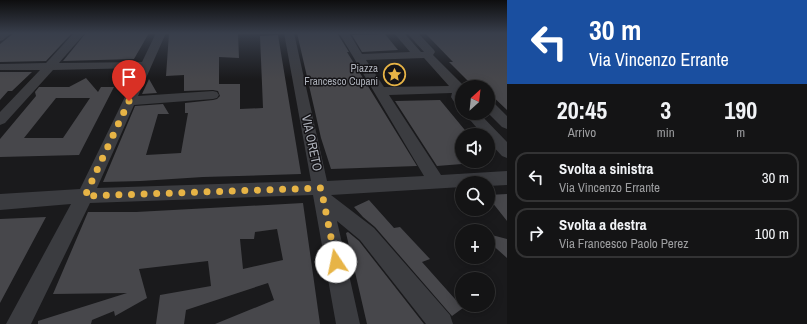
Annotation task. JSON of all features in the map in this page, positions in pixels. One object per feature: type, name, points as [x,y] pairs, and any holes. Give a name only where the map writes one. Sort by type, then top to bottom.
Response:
[{"type":"street","points":[[0,120],[67,48]]},
{"type":"street","points":[[18,324],[85,196],[154,48]]},
{"type":"street","name":"VIA ORETO","points":[[293,48],[348,324]]},
{"type":"street","points":[[353,48],[437,182]]},
{"type":"street","points":[[415,48],[455,85]]},
{"type":"street","points":[[359,57],[423,56],[430,52],[426,48]]},
{"type":"street","points":[[0,67],[146,65]]},
{"type":"street","points":[[380,92],[455,90]]},
{"type":"street","points":[[129,101],[213,95]]},
{"type":"street","points":[[495,112],[507,124]]},
{"type":"street","points":[[477,120],[507,152]]},
{"type":"street","points":[[0,202],[85,196],[323,194],[437,182],[506,178]]},
{"type":"street","points":[[323,194],[367,234],[441,324]]},
{"type":"building","points":[[0,48],[58,48],[46,61],[0,62]]},
{"type":"building","points":[[74,48],[140,48],[134,59],[63,61]]},
{"type":"building","points":[[168,48],[239,48],[239,58],[219,57],[219,84],[240,84],[240,109],[263,108],[261,48],[280,48],[301,174],[103,182],[135,106],[163,104],[169,114],[158,114],[146,155],[181,153],[188,113],[185,113],[185,103],[213,100],[220,96],[218,91],[213,90],[184,91],[184,75],[166,76]]},
{"type":"building","points":[[300,48],[347,48],[349,52],[347,52],[417,166],[331,169],[321,138]]},
{"type":"building","points":[[360,48],[396,48],[398,50],[362,52]]},
{"type":"building","points":[[440,48],[507,48],[507,110],[495,99],[495,80],[467,80],[449,62],[453,62]]},
{"type":"building","points":[[0,72],[32,72],[12,91],[8,91],[0,100]]},
{"type":"building","points":[[86,78],[98,92],[101,87],[114,87],[79,155],[0,157],[0,139],[36,96],[35,92],[39,87],[69,87]],"holes":[[[56,98],[90,98],[63,138],[24,138]]]},
{"type":"building","points":[[149,79],[157,93],[142,94]]},
{"type":"building","points":[[440,100],[455,120],[463,128],[455,128],[455,165],[437,166],[395,101]]},
{"type":"building","points":[[507,194],[507,221],[495,206],[495,195]]},
{"type":"building","points":[[369,200],[394,228],[400,227],[430,259],[422,262],[455,299],[455,312],[458,312],[452,316],[375,227],[354,207]]},
{"type":"building","points":[[303,203],[320,324],[215,324],[274,300],[268,283],[186,310],[184,324],[156,324],[160,295],[211,286],[208,261],[139,269],[147,298],[115,316],[114,311],[92,320],[91,324],[38,324],[38,321],[127,293],[53,294],[88,212],[136,212]],"holes":[[[277,229],[283,260],[243,269],[240,239],[254,239],[255,232]]]},
{"type":"building","points":[[46,217],[0,303],[0,219]]},
{"type":"building","points":[[348,232],[359,241],[424,324],[367,324],[346,233]]},
{"type":"building","points":[[495,236],[507,239],[507,258],[495,247]]},
{"type":"place","name":"Piazza Francesco Cupani","points":[[394,74]]},
{"type":"route","points":[[129,101],[85,196],[321,188],[336,262]]}]
